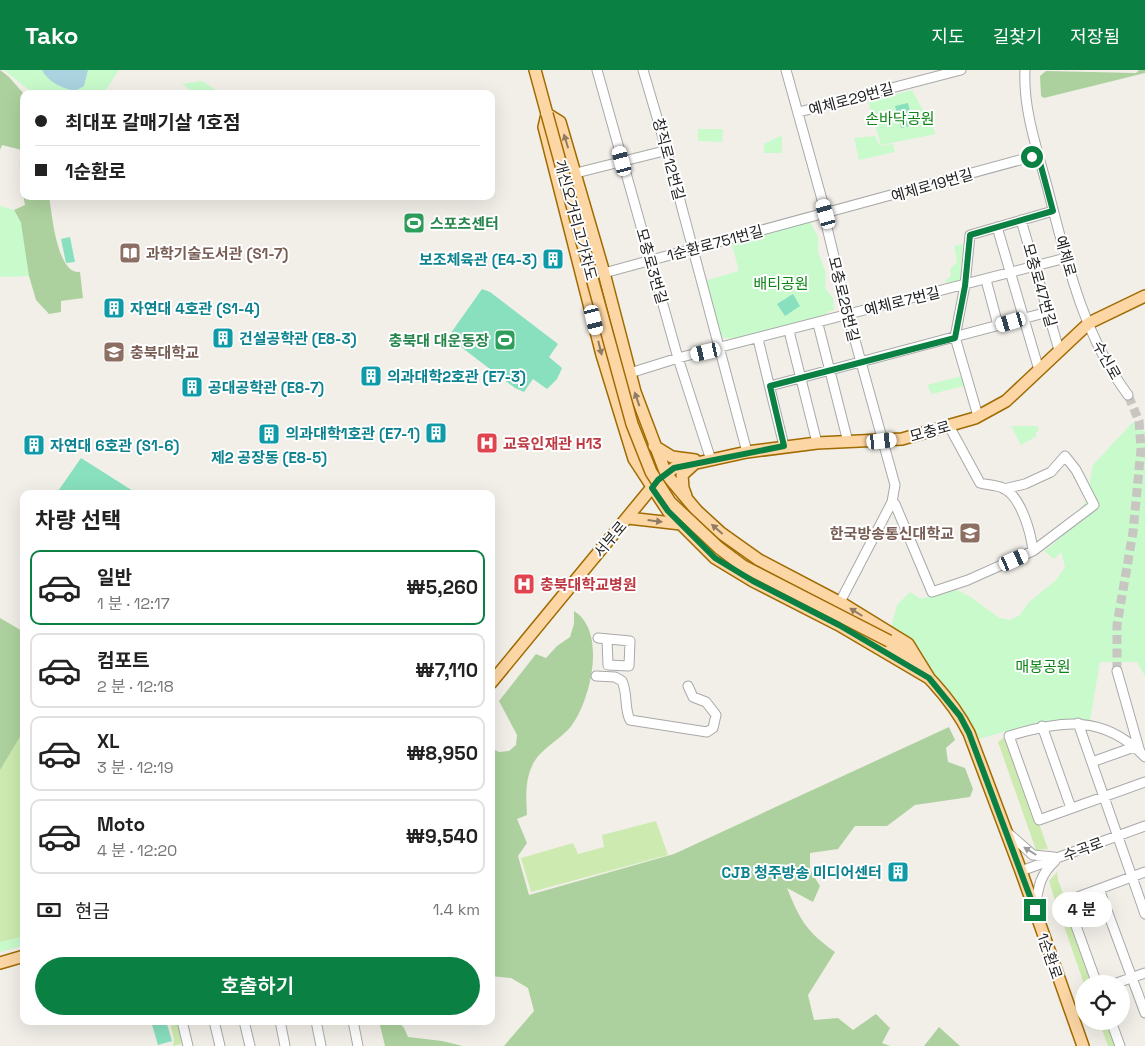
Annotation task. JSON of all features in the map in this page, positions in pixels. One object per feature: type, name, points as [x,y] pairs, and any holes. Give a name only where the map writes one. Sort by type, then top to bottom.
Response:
[{"type":"main road","points":[[535,70],[547,114],[560,122],[604,273],[630,373],[653,445],[666,474],[688,500],[721,533],[759,560],[840,602],[908,644],[929,678]]},
{"type":"main road","name":"1순환로","points":[[547,114],[544,127],[602,356],[634,459],[652,488],[668,511],[715,558],[753,581],[839,625],[929,678]]},
{"type":"main road","name":"개신오거리고가차도","points":[[547,114],[632,424],[651,472],[670,502],[719,548],[743,566],[889,641]]},
{"type":"main road","name":"모충로","points":[[652,488],[674,468],[784,446],[902,439],[978,416],[1006,401],[1088,324],[1145,296]]},
{"type":"main road","points":[[653,445],[664,454],[672,457],[711,460]]},
{"type":"main road","points":[[688,500],[683,488],[682,475],[695,464]]},
{"type":"main road","name":"서부로","points":[[495,678],[652,488]]},
{"type":"main road","points":[[628,518],[681,524]]},
{"type":"main road","name":"1순환로","points":[[889,641],[929,678],[960,716],[969,733],[1007,832],[1083,1046]]},
{"type":"main road","points":[[0,962],[20,957]]},
{"type":"street","name":"모충로3번길","points":[[598,70],[678,358],[711,460]]},
{"type":"street","name":"창직로12번길","points":[[642,70],[666,148],[747,452]]},
{"type":"street","name":"모충로25번길","points":[[786,70],[826,214],[825,219],[860,363],[895,485],[892,502]]},
{"type":"street","name":"예체로29번길","points":[[799,112],[961,70]]},
{"type":"street","name":"예체로","points":[[1025,70],[1028,110],[1038,155],[1066,258],[1083,314],[1088,324]]},
{"type":"street","points":[[576,173],[660,152],[666,148]]},
{"type":"street","name":"예체로19번길","points":[[826,214],[1038,155]]},
{"type":"street","points":[[978,416],[955,338],[965,286],[970,235],[1053,211]]},
{"type":"street","name":"1순환로751번길","points":[[604,273],[826,214]]},
{"type":"street","name":"모충로47번길","points":[[1021,220],[1059,350]]},
{"type":"street","points":[[997,227],[1039,370]]},
{"type":"street","name":"예체로7번길","points":[[848,315],[965,286],[1066,258]]},
{"type":"street","points":[[986,280],[998,325]]},
{"type":"street","points":[[770,386],[1048,312]]},
{"type":"street","points":[[630,373],[678,358],[848,315]]},
{"type":"street","points":[[818,324],[848,442]]},
{"type":"street","name":"수신로","points":[[1088,324],[1101,352],[1128,394]]},
{"type":"street","points":[[789,331],[816,443]]},
{"type":"street","points":[[758,339],[784,446]]},
{"type":"street","points":[[840,602],[892,502],[895,504],[932,592],[968,580],[1033,551],[1094,505],[1076,470],[1065,456],[1050,472],[1025,484],[1004,489],[980,483],[949,426]]},
{"type":"street","points":[[1004,489],[1014,500],[1027,521],[1033,551]]},
{"type":"street","points":[[1117,670],[1139,752]]},
{"type":"street","points":[[596,676],[615,677],[622,681],[627,696],[630,720],[708,732],[713,728],[716,714],[706,702],[693,697],[688,686]]},
{"type":"street","points":[[1139,752],[1102,729],[1078,723],[1042,726],[1009,736],[1038,820],[1145,782]]},
{"type":"street","points":[[1078,723],[1145,914]]},
{"type":"street","points":[[1042,726],[1071,808]]},
{"type":"street","points":[[1092,762],[1139,752]]},
{"type":"street","name":"수곡로","points":[[1021,871],[1145,826]]},
{"type":"street","points":[[1007,832],[1033,855],[1059,858]]},
{"type":"street","points":[[1035,910],[1041,877],[1046,869],[1059,858]]},
{"type":"street","points":[[1094,975],[1067,901],[1145,872]]},
{"type":"street","points":[[1099,889],[1145,1014]]},
{"type":"street","points":[[1132,978],[1145,973]]},
{"type":"street","points":[[183,1025],[188,1046]]},
{"type":"street","points":[[215,1025],[220,1046]]},
{"type":"street","points":[[245,1025],[250,1046]]},
{"type":"street","points":[[281,1025],[286,1046]]},
{"type":"street","points":[[317,1025],[321,1046]]},
{"type":"street","points":[[354,1025],[358,1046]]},
{"type":"street","points":[[1114,1030],[1120,1046]]},
{"type":"green space","points":[[0,70],[20,90],[20,150],[2,145],[0,150]]},
{"type":"green space","points":[[4,70],[119,70],[106,90],[29,90]]},
{"type":"green space","points":[[1139,70],[1145,70],[1145,73],[1044,98],[1041,96],[1040,76],[1046,71],[1136,73]]},
{"type":"green space","points":[[202,81],[216,90],[190,90],[182,84]]},
{"type":"green space","name":"손바닥공원","points":[[912,90],[936,134],[881,145],[868,102]]},
{"type":"green space","points":[[908,103],[913,125],[901,128],[895,106]]},
{"type":"green space","points":[[698,129],[723,129],[722,142],[698,141]]},
{"type":"green space","points":[[782,135],[782,153],[764,153],[764,144]]},
{"type":"green space","points":[[875,136],[880,146],[893,144],[895,152],[859,160],[854,138]]},
{"type":"green space","points":[[24,200],[50,200],[54,229],[61,254],[66,264],[72,270],[80,272],[83,298],[61,301],[61,312],[49,314],[36,300],[29,276],[22,269],[21,223],[14,210],[25,205]]},
{"type":"green space","points":[[0,206],[14,210],[21,223],[29,276],[0,277]]},
{"type":"green space","name":"배티공원","points":[[805,222],[811,223],[818,237],[818,252],[826,273],[825,288],[833,298],[834,310],[827,312],[828,317],[734,339],[722,337],[704,281],[739,271],[731,241]]},
{"type":"green space","points":[[70,237],[75,262],[66,263],[61,239]]},
{"type":"green space","points":[[963,244],[960,280],[946,283],[945,281],[951,276],[950,269],[957,262],[954,246]]},
{"type":"green space","points":[[482,289],[490,292],[558,344],[549,357],[562,368],[557,379],[547,389],[533,379],[524,392],[515,388],[448,337]]},
{"type":"green space","points":[[793,294],[800,306],[785,316],[777,304]]},
{"type":"green space","points":[[962,376],[964,386],[932,394],[927,385]]},
{"type":"green space","name":"매봉공원","points":[[1133,422],[1145,432],[1145,676],[1137,662],[1100,662],[1090,720],[1036,723],[975,740],[889,636],[897,605],[910,592],[921,599],[955,589],[971,597],[999,618],[1010,620],[1020,615],[1028,603],[1056,580],[1065,567],[1061,552],[1054,559],[1044,551],[1057,541],[1055,537],[1086,502],[1093,465]]},
{"type":"green space","points":[[1011,426],[1037,426],[1039,431],[1035,433],[1037,436],[1021,445]]},
{"type":"green space","points":[[81,458],[131,490],[59,490]]},
{"type":"green space","points":[[574,611],[584,621],[590,634],[593,649],[593,666],[590,683],[579,713],[572,725],[535,760],[528,778],[526,790],[527,815],[517,819],[527,843],[518,856],[529,895],[674,854],[949,727],[955,740],[946,748],[948,762],[965,768],[973,789],[970,797],[915,805],[887,826],[855,826],[838,849],[810,853],[810,870],[820,886],[813,902],[787,888],[800,917],[810,931],[835,952],[808,995],[814,1020],[838,1018],[853,1030],[876,1014],[890,1028],[882,1043],[890,1046],[504,1046],[534,1011],[528,988],[511,978],[495,976],[495,750],[499,752],[509,751],[516,745],[517,735],[499,701],[536,654],[546,658],[557,646],[570,637],[574,624]]},
{"type":"green space","points":[[0,618],[20,630],[20,737],[0,770]]},
{"type":"green space","points":[[20,702],[20,946],[0,952],[0,709]]},
{"type":"green space","points":[[1003,738],[1009,738],[1048,849],[1036,850],[998,742]]},
{"type":"green space","points":[[656,821],[668,855],[531,892],[521,858],[573,843],[578,854],[604,847],[602,835]]},
{"type":"green space","points":[[1057,872],[1058,880],[1093,975],[1081,975],[1049,881]]},
{"type":"green space","points":[[20,937],[20,946],[0,952],[0,942]]},
{"type":"green space","points":[[152,1025],[167,1025],[172,1041],[158,1045]]},
{"type":"green space","points":[[171,1025],[179,1025],[181,1044],[173,1046],[174,1040]]},
{"type":"green space","points":[[380,1025],[401,1025],[408,1037],[442,1041],[463,1046],[385,1046]]},
{"type":"green space","points":[[939,1027],[960,1046],[924,1046]]},
{"type":"green space","points":[[1102,1030],[1112,1030],[1118,1046],[1108,1046]]},
{"type":"water","points":[[42,70],[88,70],[84,86],[77,90],[56,84]]},
{"type":"tunnel","points":[[1117,671],[1117,625],[1133,532],[1141,449],[1139,421],[1128,395]]},
{"type":"place","name":"스포츠센터","points":[[414,223]]},
{"type":"place","name":"과학기술도서관 (S1-7)","points":[[130,253]]},
{"type":"place","name":"보조체육관 (E4-3)","points":[[553,259]]},
{"type":"place","name":"자연대 4호관 (S1-4)","points":[[114,308]]},
{"type":"place","name":"건설공학관 (E8-3)","points":[[223,338]]},
{"type":"place","name":"충북대 대운동장","points":[[505,340]]},
{"type":"place","name":"충북대학교","points":[[114,352]]},
{"type":"place","name":"의과대학2호관 (E7-3)","points":[[371,376]]},
{"type":"place","name":"공대공학관 (E8-7)","points":[[192,387]]},
{"type":"place","name":"의과대학1호관 (E7-1)","points":[[436,433]]},
{"type":"place","name":"제2 공장동 (E8-5)","points":[[269,434]]},
{"type":"place","name":"교육인재관 H13","points":[[487,443]]},
{"type":"place","name":"자연대 6호관 (S1-6)","points":[[34,445]]},
{"type":"place","name":"한국방송통신대학교","points":[[970,533]]},
{"type":"place","name":"충북대학교병원","points":[[524,584]]},
{"type":"place","name":"CJB 청주방송 미디어센터","points":[[898,872]]},
{"type":"route","points":[[1032,157],[1038,155],[1053,211],[970,235],[965,286],[955,338],[770,386],[784,446],[674,468],[658,480],[652,488],[668,511],[715,558],[753,581],[839,625],[907,667],[929,678],[960,716],[969,733],[1035,910]]}]
